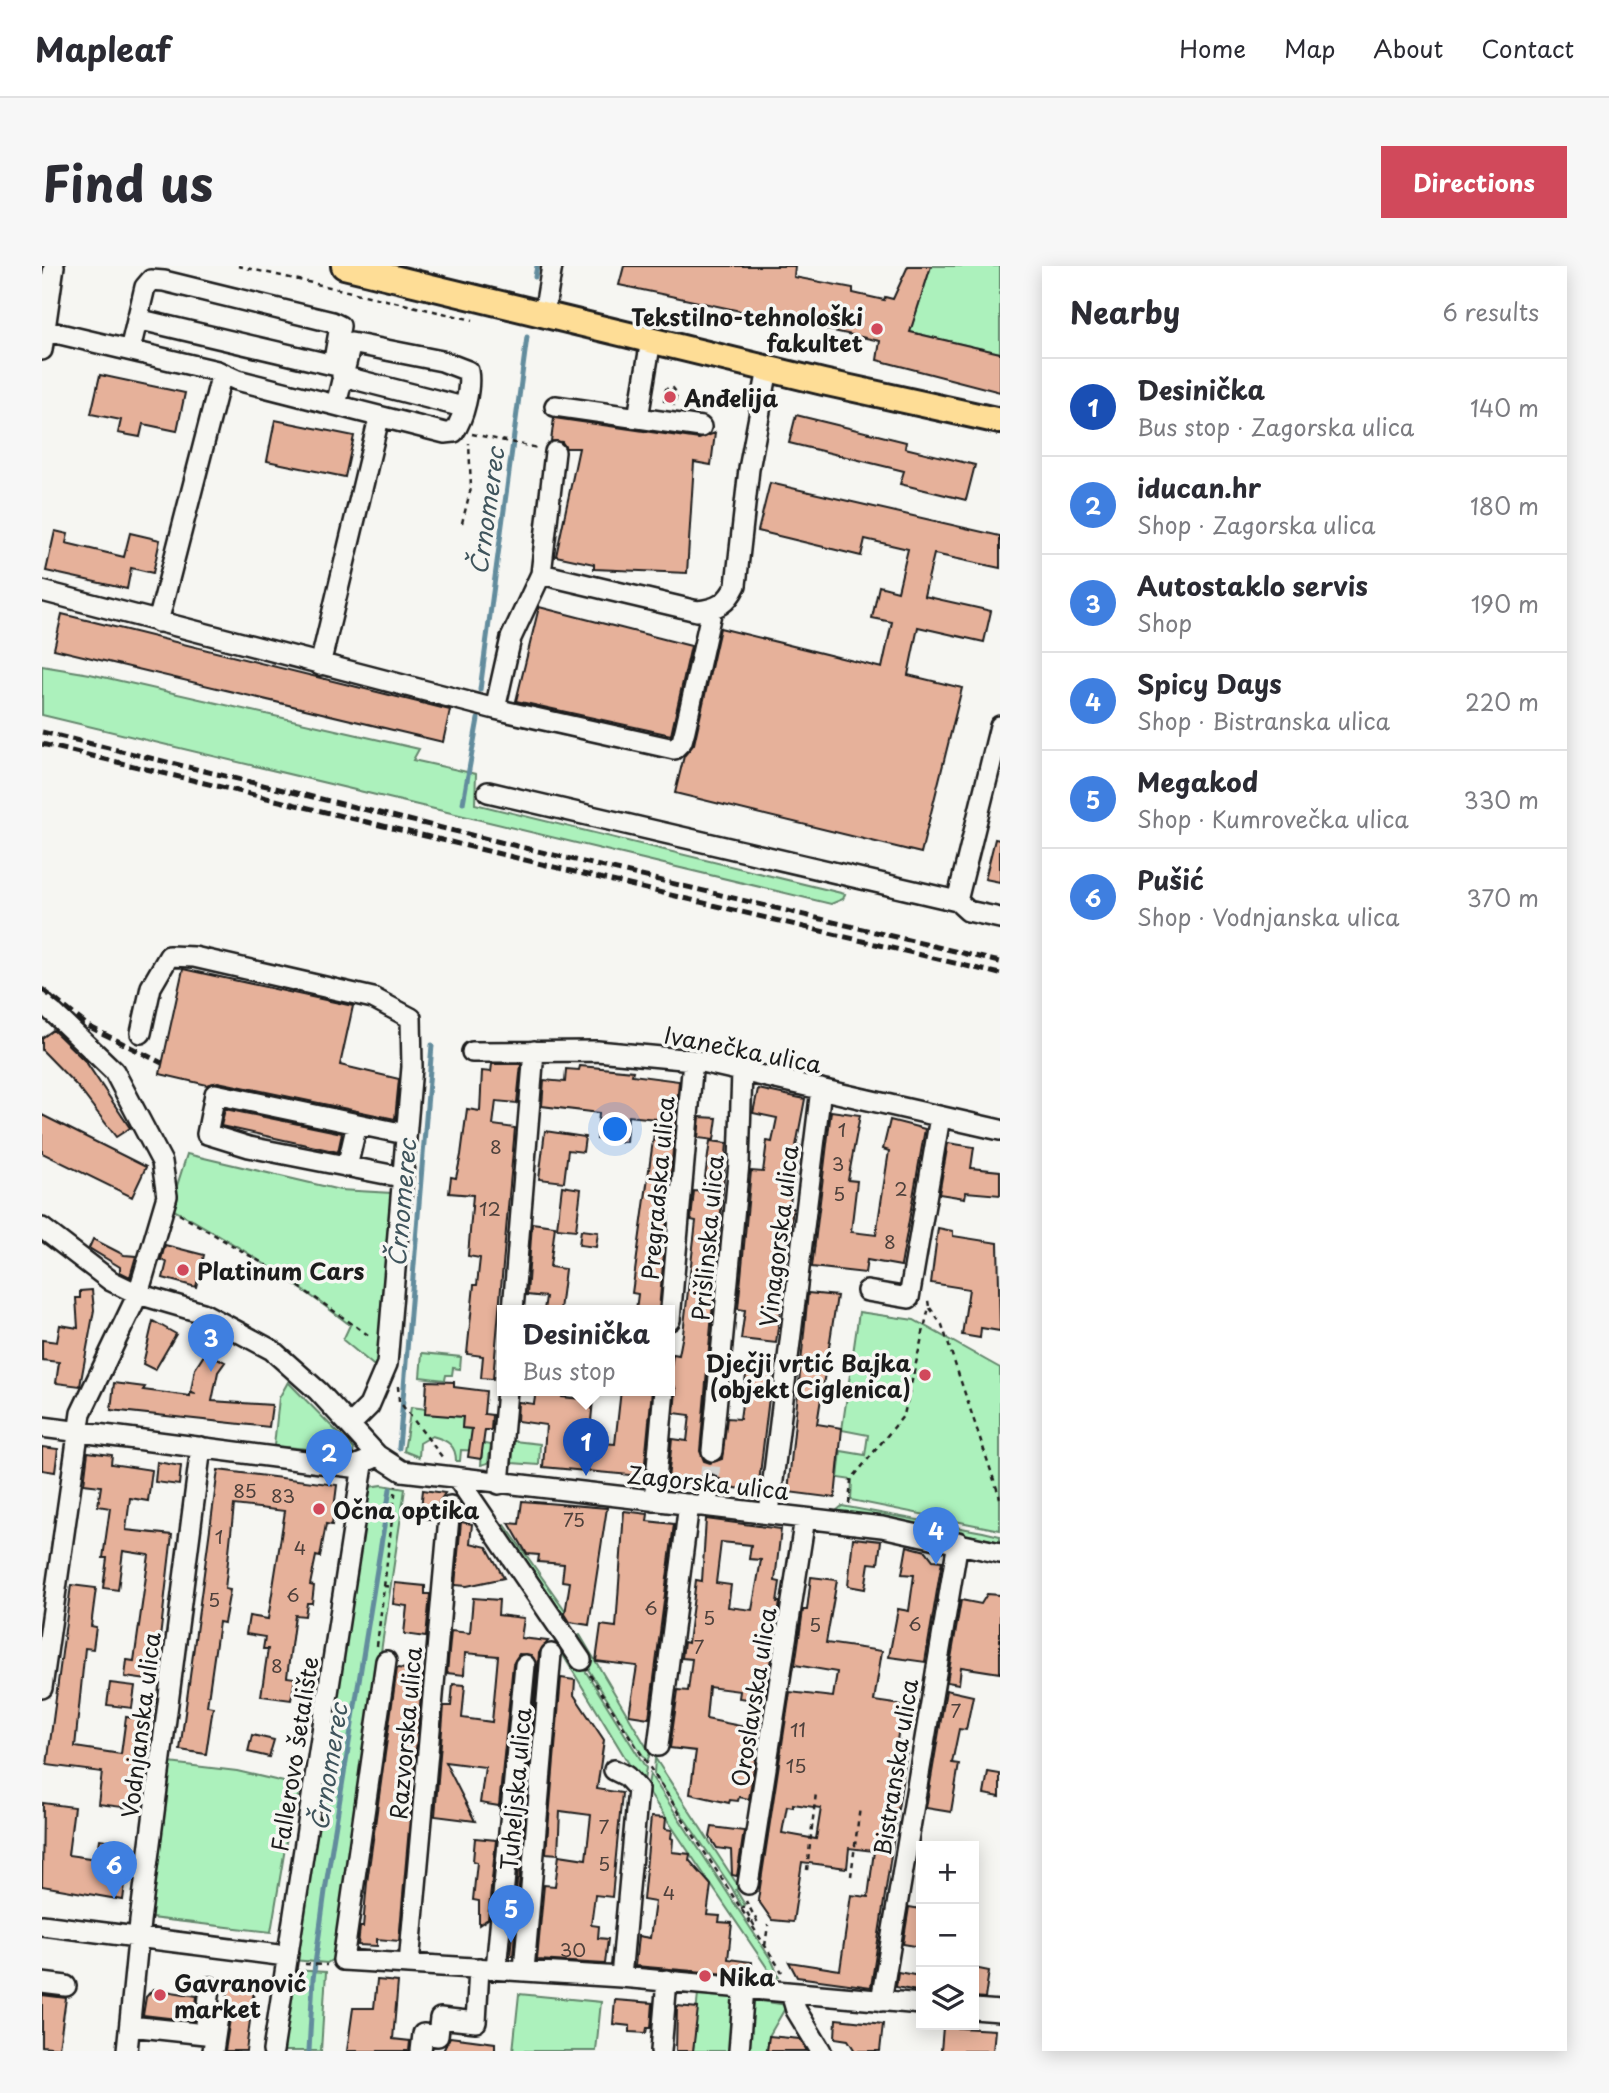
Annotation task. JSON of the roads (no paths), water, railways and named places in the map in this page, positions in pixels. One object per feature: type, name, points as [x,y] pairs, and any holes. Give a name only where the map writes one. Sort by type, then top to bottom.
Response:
[{"type":"main road","points":[[344,266],[768,369],[1000,421]]},
{"type":"street","points":[[54,266],[43,340],[130,350],[379,418],[449,433],[456,430],[470,382],[468,371],[442,361],[351,343],[337,371]]},
{"type":"street","points":[[544,314],[552,266]]},
{"type":"street","points":[[130,350],[145,287],[151,280],[191,287],[340,326],[337,371],[330,403]]},
{"type":"street","points":[[137,319],[463,407]]},
{"type":"street","points":[[638,418],[651,340]]},
{"type":"street","points":[[541,574],[697,611],[712,609],[731,596],[736,585],[749,469],[768,369]]},
{"type":"street","points":[[158,622],[222,373]]},
{"type":"street","points":[[555,406],[701,427]]},
{"type":"street","points":[[320,665],[379,418]]},
{"type":"street","points":[[495,709],[511,638],[541,574],[555,452]]},
{"type":"street","points":[[42,591],[495,709],[674,749],[682,741],[685,730],[712,609]]},
{"type":"street","points":[[957,901],[1000,726]]},
{"type":"street","points":[[488,792],[957,901],[968,911],[1000,918]]},
{"type":"street","points":[[141,1032],[151,986],[169,956],[194,957],[373,998],[411,1018],[412,1067],[387,1364],[369,1406],[349,1425]]},
{"type":"street","points":[[42,1002],[114,1071],[162,1162],[167,1196],[138,1294],[83,1408],[77,1431],[42,1688]]},
{"type":"street","points":[[513,1305],[534,1051]]},
{"type":"street","name":"Ivanečka ulica","points":[[472,1052],[597,1051],[693,1060],[1000,1130]]},
{"type":"street","name":"Pregradska ulica","points":[[671,1305],[693,1060]]},
{"type":"street","name":"Prišlinska ulica","points":[[712,1451],[739,1163],[742,1072]]},
{"type":"street","name":"Vinagorska ulica","points":[[769,1513],[821,1089]]},
{"type":"street","points":[[401,1177],[249,1147],[207,1133],[215,1094],[405,1134]]},
{"type":"street","points":[[867,1291],[909,1298],[940,1116]]},
{"type":"street","points":[[347,1167],[357,1124]]},
{"type":"street","points":[[42,1228],[111,1281],[138,1294],[203,1313],[272,1350],[318,1391],[349,1425],[370,1460]]},
{"type":"street","points":[[499,1483],[506,1396]]},
{"type":"street","points":[[654,1501],[663,1396]]},
{"type":"street","name":"Zagorska ulica","points":[[42,1427],[352,1467],[370,1460],[411,1474],[452,1471],[499,1483],[769,1513],[958,1542],[1000,1553]]},
{"type":"street","name":"Vodnjanska ulica","points":[[127,2051],[138,1936],[201,1447]]},
{"type":"street","name":"Fallerovo šetalište","points":[[273,2051],[286,1956],[370,1460]]},
{"type":"street","points":[[452,1471],[581,1660]]},
{"type":"street","points":[[654,1754],[698,1505],[709,1485]]},
{"type":"street","name":"Razvorska ulica","points":[[409,1964],[450,1506]]},
{"type":"street","name":"Oroslavska ulica","points":[[747,1893],[805,1518]]},
{"type":"street","name":"Bistranska ulica","points":[[881,2001],[958,1542]]},
{"type":"street","name":"Tuheljska ulica","points":[[524,1969],[551,1654]]},
{"type":"street","points":[[386,1661],[335,1963],[524,1969],[744,1987],[787,1984],[881,2001],[916,2004]]},
{"type":"street","points":[[421,2051],[423,2034],[438,2036],[440,2018],[476,2022],[487,1968],[524,1665]]},
{"type":"street","points":[[614,1770],[626,1776],[638,1789],[621,1977]]},
{"type":"street","points":[[42,1925],[286,1956]]},
{"type":"street","points":[[661,2051],[667,1980]]},
{"type":"street","points":[[42,1983],[66,1986]]},
{"type":"street","points":[[787,1984],[796,2010],[821,2051]]},
{"type":"street","points":[[738,2051],[744,1987]]},
{"type":"street","points":[[130,2026],[205,2034],[215,1993],[213,2051]]},
{"type":"street","points":[[979,2009],[1000,2011]]},
{"type":"waterway","name":"Črnomerec","points":[[535,277],[537,266]]},
{"type":"waterway","name":"Črnomerec","points":[[480,690],[527,337]]},
{"type":"waterway","name":"Črnomerec","points":[[463,803],[478,719]]},
{"type":"waterway","name":"Črnomerec","points":[[399,1448],[432,1045]]},
{"type":"waterway","name":"Črnomerec","points":[[309,2051],[313,1979],[325,1891],[390,1489]]},
{"type":"tunnel","points":[[709,1485],[712,1451]]},
{"type":"railway","points":[[42,732],[1000,962]]},
{"type":"railway","points":[[42,744],[1000,974]]},
{"type":"railway","points":[[42,989],[88,1026],[162,1063]]},
{"type":"place","name":"Tekstilno-tehnološki fakultet","points":[[877,329]]},
{"type":"place","name":"Anđelija","points":[[670,397]]},
{"type":"place","name":"Platinum Cars","points":[[183,1270]]},
{"type":"place","name":"Autostaklo servis","points":[[211,1372]]},
{"type":"place","name":"Dječji vrtić Bajka (objekt Ciglenica)","points":[[925,1375]]},
{"type":"place","name":"Desinička","points":[[586,1476]]},
{"type":"place","name":"iducan.hr","points":[[329,1487]]},
{"type":"place","name":"Očna optika","points":[[319,1509]]},
{"type":"place","name":"Spicy Days","points":[[936,1565]]},
{"type":"place","name":"Pušić","points":[[114,1899]]},
{"type":"place","name":"Megakod","points":[[511,1943]]},
{"type":"place","name":"Nika","points":[[705,1976]]},
{"type":"place","name":"Gavranović market","points":[[160,1995]]}]
